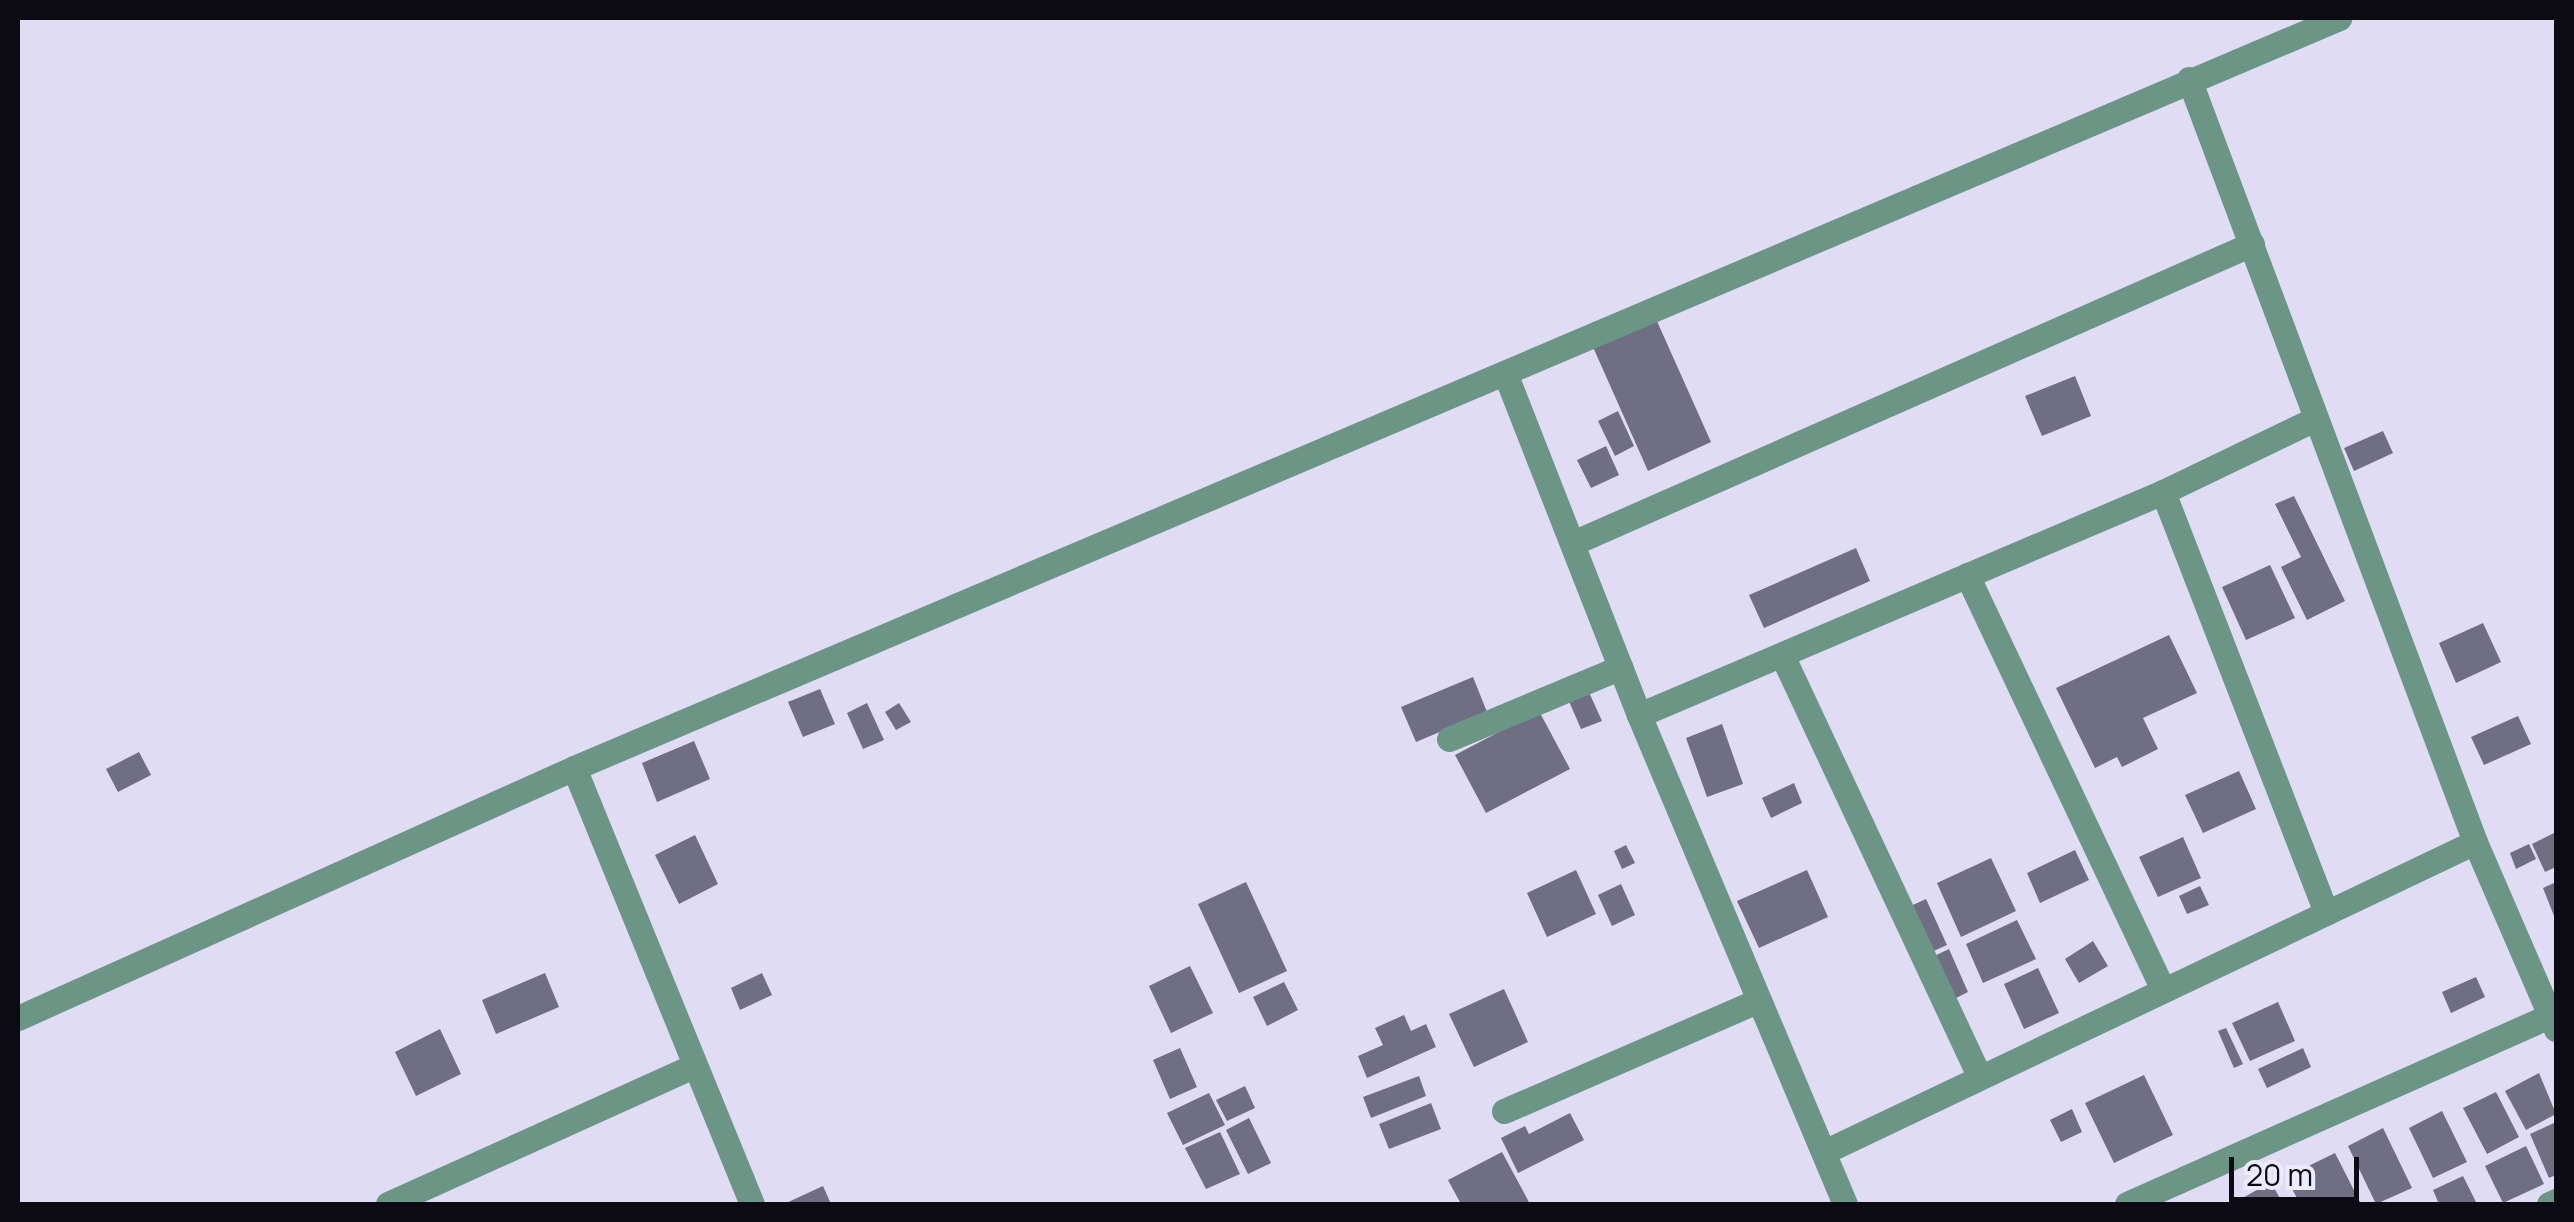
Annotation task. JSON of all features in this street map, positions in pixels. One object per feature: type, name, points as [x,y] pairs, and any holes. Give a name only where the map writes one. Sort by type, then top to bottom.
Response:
[{"type":"street","points":[[18,1018],[574,768],[2339,18]]},
{"type":"street","points":[[2128,1204],[2553,1023],[2475,842],[2189,79]]},
{"type":"street","points":[[1573,543],[2252,244]]},
{"type":"street","points":[[1505,374],[1639,714],[1846,1204]]},
{"type":"street","points":[[1639,714],[2164,492],[2314,419]]},
{"type":"street","points":[[2164,492],[2326,913]]},
{"type":"street","points":[[1968,574],[2162,988]]},
{"type":"street","points":[[1782,654],[1980,1077]]},
{"type":"street","points":[[1449,739],[1620,667]]},
{"type":"street","points":[[574,768],[752,1204]]},
{"type":"street","points":[[1824,1152],[2475,842]]},
{"type":"street","points":[[1504,1110],[1759,1000]]},
{"type":"street","points":[[388,1204],[694,1066]]},
{"type":"street","points":[[2549,1204],[2556,1201]]},
{"type":"building","points":[[1656,319],[1711,442],[1648,471],[1593,347]]},
{"type":"building","points":[[2075,376],[2091,416],[2042,436],[2025,396]]},
{"type":"building","points":[[1618,411],[1634,446],[1615,456],[1598,421]]},
{"type":"building","points":[[2383,431],[2393,453],[2354,471],[2344,448]]},
{"type":"building","points":[[1606,446],[1619,475],[1591,488],[1577,460]]},
{"type":"building","points":[[2294,496],[2345,601],[2307,620],[2281,567],[2301,557],[2275,504]]},
{"type":"building","points":[[1856,548],[1870,581],[1764,628],[1749,595]]},
{"type":"building","points":[[2270,565],[2295,618],[2246,640],[2222,587]]},
{"type":"building","points":[[2483,623],[2501,662],[2456,683],[2439,643]]},
{"type":"building","points":[[2169,635],[2197,693],[2143,718],[2158,749],[2122,767],[2117,757],[2095,768],[2056,688]]},
{"type":"building","points":[[1473,677],[1487,712],[1416,742],[1401,707]]},
{"type":"building","points":[[820,689],[835,724],[803,737],[788,702]]},
{"type":"building","points":[[1588,690],[1602,721],[1581,729],[1568,699]]},
{"type":"building","points":[[867,703],[884,740],[863,749],[847,713]]},
{"type":"building","points":[[899,703],[911,722],[896,730],[885,712]]},
{"type":"building","points":[[1539,711],[1570,769],[1486,813],[1455,755]]},
{"type":"building","points":[[2518,716],[2531,744],[2484,765],[2471,737]]},
{"type":"building","points":[[1722,724],[1743,784],[1707,797],[1686,738]]},
{"type":"building","points":[[694,741],[710,779],[657,802],[642,763]]},
{"type":"building","points":[[139,752],[151,775],[118,792],[106,769]]},
{"type":"building","points":[[2239,771],[2256,809],[2203,833],[2185,795]]},
{"type":"building","points":[[1794,783],[1802,803],[1771,818],[1762,798]]},
{"type":"building","points":[[2556,832],[2556,867],[2545,872],[2532,844]]},
{"type":"building","points":[[695,835],[718,884],[679,904],[655,855]]},
{"type":"building","points":[[2183,837],[2201,878],[2158,897],[2139,857]]},
{"type":"building","points":[[2529,844],[2536,859],[2516,869],[2510,853]]},
{"type":"building","points":[[1626,845],[1635,863],[1622,869],[1614,851]]},
{"type":"building","points":[[2075,850],[2089,880],[2040,903],[2027,873]]},
{"type":"building","points":[[1991,858],[2016,911],[1961,937],[1937,883]]},
{"type":"building","points":[[1576,870],[1596,914],[1547,937],[1527,893]]},
{"type":"building","points":[[1807,870],[1828,917],[1759,948],[1737,901]]},
{"type":"building","points":[[1246,882],[1287,971],[1239,993],[1198,904]]},
{"type":"building","points":[[2556,882],[2556,921],[2543,888]]},
{"type":"building","points":[[1621,884],[1635,915],[1612,926],[1598,895]]},
{"type":"building","points":[[2200,886],[2209,905],[2187,914],[2179,896]]},
{"type":"building","points":[[1926,899],[1947,945],[1925,955],[1904,909]]},
{"type":"building","points":[[2017,920],[2036,959],[1983,983],[1966,944]]},
{"type":"building","points":[[2093,941],[2108,966],[2079,983],[2065,959]]},
{"type":"building","points":[[1949,949],[1968,992],[1948,1002],[1928,959]]},
{"type":"building","points":[[1190,966],[1213,1013],[1171,1033],[1149,986]]},
{"type":"building","points":[[2038,968],[2059,1013],[2024,1029],[2004,984]]},
{"type":"building","points":[[545,973],[559,1007],[496,1034],[482,1000]]},
{"type":"building","points":[[762,973],[772,995],[740,1010],[731,988]]},
{"type":"building","points":[[2476,977],[2485,997],[2451,1013],[2442,992]]},
{"type":"building","points":[[1284,982],[1298,1010],[1267,1026],[1253,997]]},
{"type":"building","points":[[1504,989],[1528,1042],[1474,1067],[1449,1014]]},
{"type":"building","points":[[2278,1002],[2295,1041],[2250,1061],[2232,1023]]},
{"type":"building","points":[[1404,1015],[1411,1031],[1426,1024],[1436,1047],[1367,1078],[1358,1056],[1383,1045],[1375,1028]]},
{"type":"building","points":[[2226,1028],[2243,1064],[2234,1068],[2218,1031]]},
{"type":"building","points":[[440,1029],[461,1074],[416,1096],[395,1052]]},
{"type":"building","points":[[1180,1048],[1197,1087],[1170,1099],[1153,1060]]},
{"type":"building","points":[[2303,1048],[2311,1067],[2267,1088],[2258,1069]]},
{"type":"building","points":[[2539,1073],[2556,1114],[2526,1130],[2505,1091]]},
{"type":"building","points":[[2144,1075],[2173,1135],[2114,1163],[2085,1103]]},
{"type":"building","points":[[1419,1076],[1426,1096],[1371,1118],[1363,1097]]},
{"type":"building","points":[[1245,1086],[1255,1108],[1227,1121],[1216,1100]]},
{"type":"building","points":[[2496,1092],[2519,1137],[2487,1154],[2463,1108]]},
{"type":"building","points":[[1209,1093],[1225,1125],[1183,1145],[1167,1113]]},
{"type":"building","points":[[1431,1103],[1441,1129],[1389,1149],[1379,1124]]},
{"type":"building","points":[[2072,1109],[2082,1132],[2061,1142],[2050,1120]]},
{"type":"building","points":[[2442,1111],[2467,1162],[2433,1178],[2409,1128]]},
{"type":"building","points":[[1570,1113],[1584,1140],[1518,1173],[1501,1138],[1525,1126],[1529,1134]]},
{"type":"building","points":[[1249,1118],[1271,1163],[1248,1174],[1226,1130]]},
{"type":"building","points":[[2556,1122],[2556,1175],[2549,1178],[2530,1134]]},
{"type":"building","points":[[2383,1128],[2412,1188],[2376,1204],[2348,1146]]},
{"type":"building","points":[[1220,1132],[1240,1174],[1206,1189],[1185,1148]]},
{"type":"building","points":[[2526,1146],[2544,1184],[2503,1203],[2485,1166]]},
{"type":"building","points":[[1502,1152],[1530,1204],[1461,1204],[1448,1180]]},
{"type":"building","points":[[2335,1153],[2361,1204],[2300,1204],[2286,1177]]},
{"type":"building","points":[[2463,1176],[2477,1204],[2439,1204],[2433,1190]]},
{"type":"building","points":[[2271,1182],[2283,1204],[2241,1204],[2239,1200]]},
{"type":"building","points":[[823,1186],[831,1204],[784,1204]]}]
